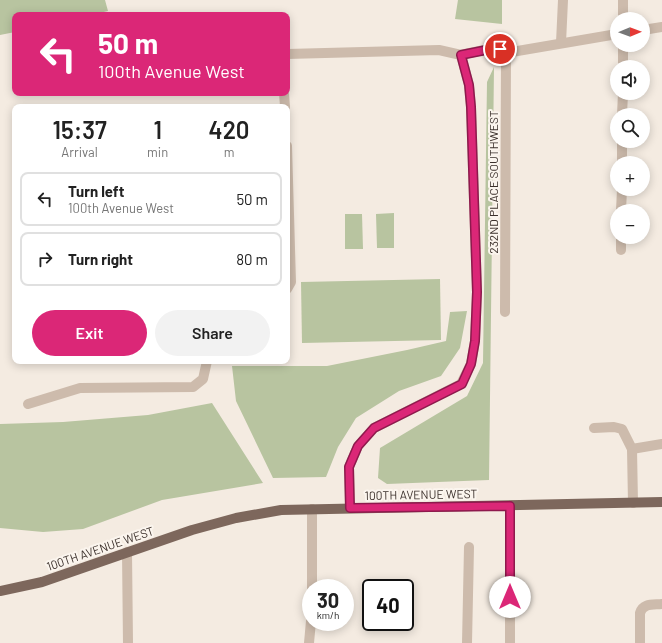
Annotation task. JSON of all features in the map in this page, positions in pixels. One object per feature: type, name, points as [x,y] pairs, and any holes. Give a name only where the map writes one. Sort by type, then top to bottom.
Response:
[{"type":"main road","name":"100TH AVENUE WEST","points":[[0,591],[42,582],[192,530],[236,518],[281,510],[662,502]]},
{"type":"street","points":[[561,43],[563,0]]},
{"type":"street","points":[[623,0],[623,12]]},
{"type":"street","points":[[650,29],[662,27]]},
{"type":"street","points":[[290,54],[439,50],[461,55],[500,49],[506,53],[610,35]]},
{"type":"street","name":"232ND PLACE SOUTHWEST","points":[[505,312],[506,53]]},
{"type":"street","points":[[350,508],[349,467],[358,446],[374,428],[462,384],[471,364],[475,341],[477,292],[471,107],[469,85],[461,55]]},
{"type":"street","points":[[621,244],[621,250]]},
{"type":"street","points":[[290,248],[290,284]]},
{"type":"street","points":[[28,404],[80,388],[193,387],[203,379],[206,364]]},
{"type":"street","points":[[594,428],[614,427],[622,429],[632,449],[633,503]]},
{"type":"street","points":[[632,449],[662,444]]},
{"type":"street","points":[[510,506],[510,643]]},
{"type":"street","points":[[312,509],[312,579]]},
{"type":"street","points":[[467,643],[469,547]]},
{"type":"street","points":[[127,552],[128,643]]},
{"type":"street","points":[[640,643],[641,609],[648,605],[662,604]]},
{"type":"street","points":[[309,643],[310,631]]},
{"type":"green space","points":[[0,0],[105,0],[108,11],[104,12],[12,12],[12,33],[0,35]]},
{"type":"green space","points":[[458,0],[502,0],[502,24],[455,19]]},
{"type":"green space","points":[[494,67],[489,480],[387,484],[378,478],[380,448],[467,396],[483,363],[487,82]]},
{"type":"green space","points":[[394,213],[394,248],[377,248],[376,214]]},
{"type":"green space","points":[[345,214],[362,214],[363,249],[345,249]]},
{"type":"green space","points":[[440,279],[441,340],[302,343],[301,282]]},
{"type":"green space","points":[[467,311],[460,348],[441,376],[399,391],[356,418],[338,447],[326,477],[273,478],[236,401],[232,366],[327,366],[446,341],[450,312]]},
{"type":"green space","points":[[212,403],[263,483],[162,500],[83,529],[43,532],[0,528],[0,424],[63,422],[148,415]]},
{"type":"route","points":[[500,49],[461,55],[469,85],[471,107],[477,292],[475,341],[471,364],[462,384],[374,428],[358,446],[349,467],[350,508],[510,506],[510,597]]}]
